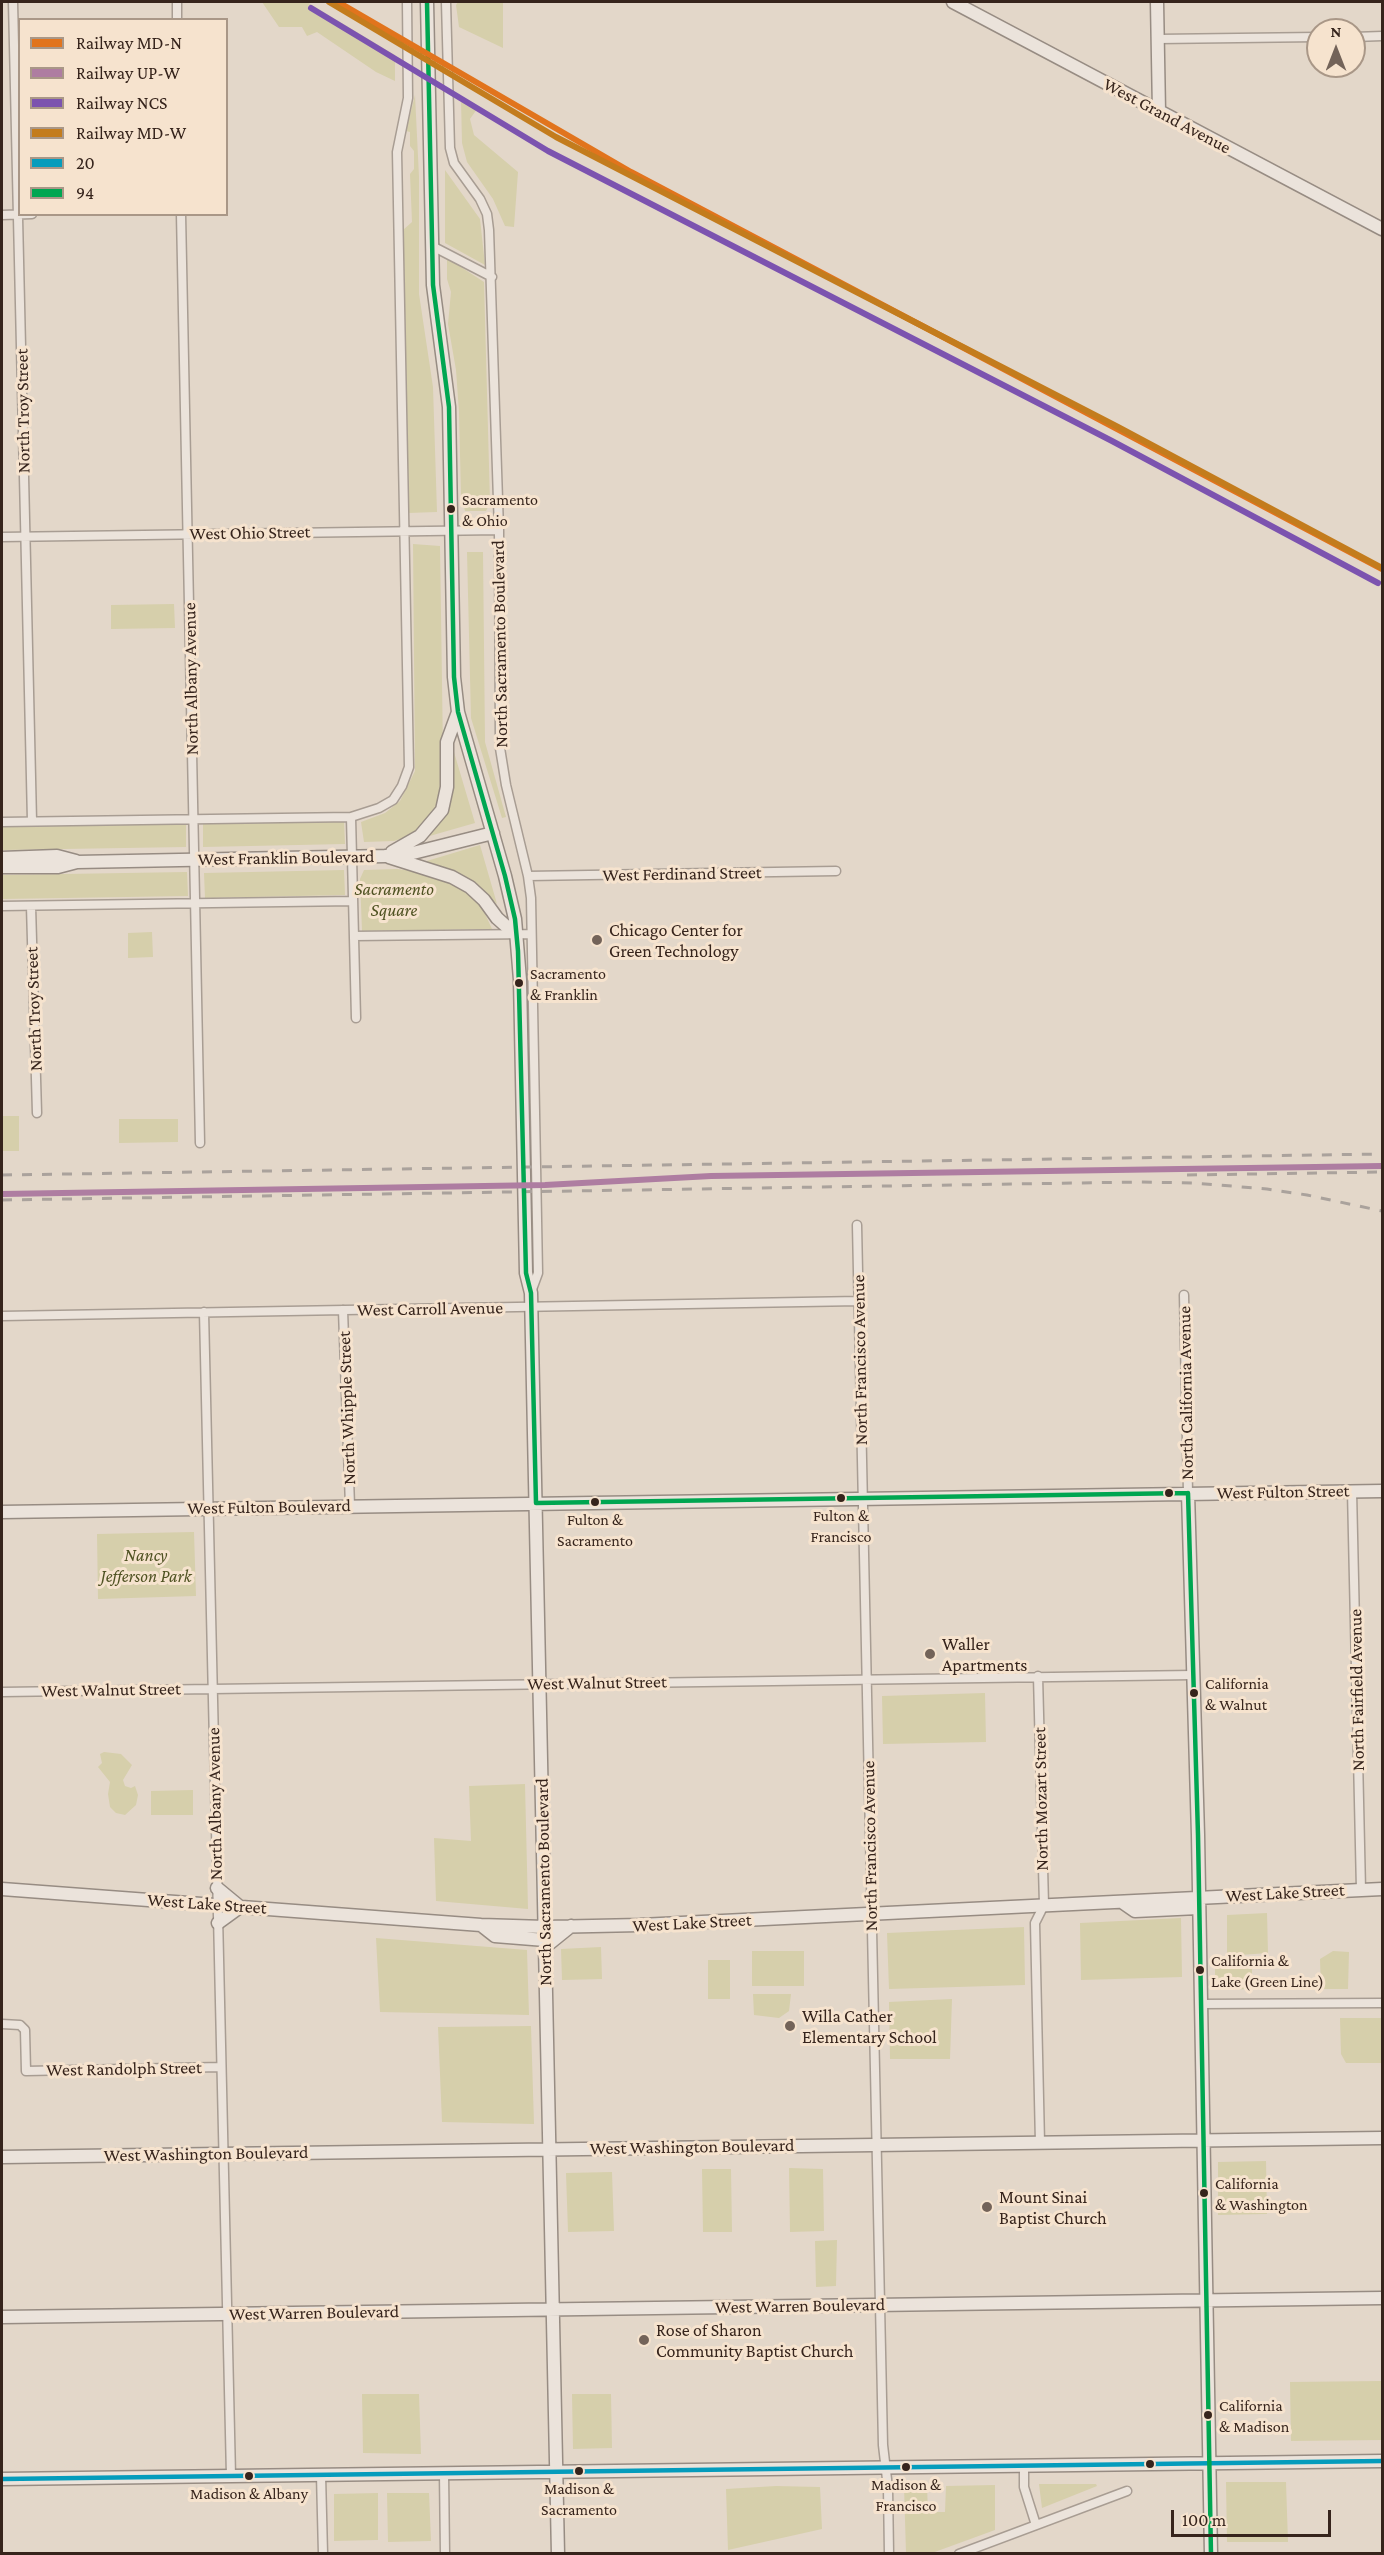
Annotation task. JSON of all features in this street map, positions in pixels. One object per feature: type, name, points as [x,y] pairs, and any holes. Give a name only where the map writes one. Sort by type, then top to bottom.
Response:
[{"type":"street","name":"North Troy Street","points":[[13,2],[18,215]]},
{"type":"street","points":[[177,2],[177,18]]},
{"type":"street","points":[[2,822],[351,817],[379,808],[393,800],[402,786],[409,767],[397,152],[408,98],[407,2]]},
{"type":"street","name":"North Sacramento Boulevard","points":[[427,2],[433,285],[449,407],[454,677],[458,712],[505,876],[516,935],[520,980],[526,1273],[531,1293],[558,2553]]},
{"type":"street","name":"North Sacramento Boulevard","points":[[446,2],[450,148],[454,163],[480,199],[487,214],[492,277],[499,530],[500,748],[506,785],[528,876],[531,934],[538,1273],[531,1293]]},
{"type":"street","name":"West Grand Avenue","points":[[953,2],[1383,229]]},
{"type":"street","points":[[1157,2],[1159,112]]},
{"type":"street","points":[[1366,37],[1383,36]]},
{"type":"street","points":[[1158,39],[1306,37]]},
{"type":"street","points":[[2,215],[18,215]]},
{"type":"street","name":"North Troy Street","points":[[18,216],[32,821]]},
{"type":"street","name":"North Albany Avenue","points":[[181,216],[200,1143]]},
{"type":"street","points":[[432,246],[492,277]]},
{"type":"street","name":"West Ohio Street","points":[[2,537],[499,530]]},
{"type":"street","points":[[385,856],[420,836],[442,810],[447,787],[447,742],[458,712]]},
{"type":"street","points":[[351,817],[356,1018]]},
{"type":"street","name":"West Franklin Boulevard","points":[[2,858],[57,856],[77,861],[352,858],[413,853],[493,833]]},
{"type":"street","points":[[385,856],[452,878],[470,887],[484,900],[497,918],[516,935]]},
{"type":"street","name":"West Franklin Boulevard","points":[[2,867],[58,867],[77,861]]},
{"type":"street","name":"West Ferdinand Street","points":[[528,876],[836,871]]},
{"type":"street","points":[[2,906],[353,901]]},
{"type":"street","name":"North Troy Street","points":[[32,906],[37,1113]]},
{"type":"street","points":[[354,936],[531,934]]},
{"type":"street","name":"North Francisco Avenue","points":[[857,1225],[880,2305],[889,2553]]},
{"type":"street","name":"North California Avenue","points":[[1184,1295],[1211,2553]]},
{"type":"street","name":"West Carroll Avenue","points":[[2,1316],[859,1301]]},
{"type":"street","name":"North Whipple Street","points":[[343,1310],[350,1506]]},
{"type":"street","name":"North Albany Avenue","points":[[204,1312],[231,2476]]},
{"type":"street","name":"North Fairfield Avenue","points":[[1352,1491],[1361,1890]]},
{"type":"street","name":"West Fulton Street","points":[[536,1503],[1383,1491]]},
{"type":"street","name":"West Fulton Boulevard","points":[[2,1512],[536,1503]]},
{"type":"street","name":"West Walnut Street","points":[[2,1692],[1193,1675]]},
{"type":"street","name":"North Mozart Street","points":[[1038,1676],[1044,1905]]},
{"type":"street","points":[[217,1887],[240,1907],[218,1923]]},
{"type":"street","name":"West Lake Street","points":[[2,1888],[545,1929],[1122,1902],[1135,1911],[1198,1903],[1211,1897],[1383,1889]]},
{"type":"street","points":[[1198,1903],[1224,1889],[1230,1896]]},
{"type":"street","points":[[1198,1903],[1211,1897]]},
{"type":"street","points":[[1035,1920],[1044,1905]]},
{"type":"street","points":[[1026,1906],[1035,1920],[1040,2143]]},
{"type":"street","points":[[481,1925],[495,1936],[572,1927]]},
{"type":"street","points":[[1200,2004],[1383,2003]]},
{"type":"street","name":"West Randolph Street","points":[[2,2024],[20,2025],[25,2031],[26,2071],[221,2067]]},
{"type":"street","name":"West Washington Boulevard","points":[[2,2157],[1383,2138]]},
{"type":"street","name":"West Warren Boulevard","points":[[2,2317],[1383,2298]]},
{"type":"street","points":[[2,2479],[1383,2461]]},
{"type":"street","points":[[1024,2465],[1024,2487],[1036,2525]]},
{"type":"street","points":[[444,2473],[445,2553]]},
{"type":"street","points":[[321,2475],[323,2553]]},
{"type":"street","points":[[958,2553],[1126,2491]]},
{"type":"green space","points":[[262,2],[307,2],[395,55],[395,81],[376,72],[317,32],[307,36],[302,27],[279,27]]},
{"type":"green space","points":[[458,2],[503,2],[503,48],[459,27],[456,5]]},
{"type":"green space","points":[[415,95],[419,177],[419,294],[433,387],[437,512],[408,513],[403,230],[412,222],[410,174],[414,169],[414,151],[410,146],[410,132],[406,131]]},
{"type":"green space","points":[[461,100],[477,109],[470,119],[474,135],[518,172],[514,227],[505,226],[493,199],[467,162],[462,143]]},
{"type":"green space","points":[[445,170],[480,219],[485,265],[445,243]]},
{"type":"green space","points":[[447,258],[484,282],[490,503],[486,511],[465,511],[461,495],[459,412],[456,370],[448,324],[451,292],[447,279]]},
{"type":"green space","name":"Sacramento Square","points":[[413,544],[440,546],[443,751],[441,795],[433,816],[412,835],[394,841],[364,842],[361,822],[385,813],[400,801],[415,771]]},
{"type":"green space","points":[[467,552],[483,552],[485,742],[506,817],[502,818],[471,718]]},
{"type":"green space","points":[[174,604],[175,628],[111,629],[111,605]]},
{"type":"green space","name":"Sacramento Square","points":[[451,742],[475,823],[426,837],[446,812]]},
{"type":"green space","points":[[344,821],[345,844],[203,847],[203,823]]},
{"type":"green space","points":[[186,824],[186,847],[2,850],[2,826]]},
{"type":"green space","name":"Sacramento Square","points":[[480,845],[497,904],[482,891],[420,863]]},
{"type":"green space","name":"Sacramento Square","points":[[397,869],[422,872],[468,893],[482,907],[492,929],[362,931],[360,879],[364,870]]},
{"type":"green space","points":[[344,870],[345,895],[205,898],[204,873]]},
{"type":"green space","points":[[187,872],[188,896],[2,899],[2,875]]},
{"type":"green space","points":[[152,932],[153,957],[128,958],[128,933]]},
{"type":"green space","points":[[2,1116],[19,1116],[19,1151],[2,1151]]},
{"type":"green space","points":[[119,1119],[178,1119],[178,1142],[119,1143]]},
{"type":"green space","name":"Nancy Jefferson Park","points":[[194,1532],[196,1596],[98,1599],[97,1534]]},
{"type":"green space","points":[[985,1693],[986,1742],[883,1744],[882,1696]]},
{"type":"green space","points":[[104,1752],[121,1754],[132,1765],[123,1780],[125,1786],[131,1788],[135,1786],[138,1795],[136,1805],[125,1815],[116,1813],[110,1807],[108,1794],[110,1782],[98,1767],[102,1763],[100,1754]]},
{"type":"green space","points":[[525,1784],[528,1909],[436,1901],[434,1838],[471,1841],[469,1786]]},
{"type":"green space","points":[[193,1790],[193,1815],[151,1815],[151,1791]]},
{"type":"green space","points":[[1267,1913],[1268,1953],[1227,1956],[1227,1915]]},
{"type":"green space","points":[[1181,1918],[1182,1977],[1081,1980],[1080,1923]]},
{"type":"green space","points":[[1024,1927],[1025,1985],[889,1989],[887,1933]]},
{"type":"green space","points":[[376,1938],[527,1950],[529,2015],[380,2012]]},
{"type":"green space","points":[[601,1947],[602,1979],[562,1980],[561,1949]]},
{"type":"green space","points":[[752,1951],[804,1951],[804,1986],[752,1986]]},
{"type":"green space","points":[[1333,1951],[1349,1952],[1348,1989],[1321,1989],[1320,1959]]},
{"type":"green space","points":[[708,1960],[730,1960],[730,1999],[708,1999]]},
{"type":"green space","points":[[1252,1963],[1252,1989],[1215,1990],[1215,1965]]},
{"type":"green space","points":[[753,1994],[791,1994],[789,2011],[779,2018],[754,2015]]},
{"type":"green space","points":[[952,1999],[950,2059],[890,2059],[889,2002]]},
{"type":"green space","points":[[1340,2018],[1382,2018],[1382,2063],[1346,2063],[1341,2054]]},
{"type":"green space","points":[[531,2026],[534,2124],[442,2122],[438,2027]]},
{"type":"green space","points":[[1266,2161],[1267,2214],[1218,2215],[1218,2162]]},
{"type":"green space","points":[[789,2168],[823,2169],[824,2231],[790,2232]]},
{"type":"green space","points":[[702,2169],[731,2169],[732,2232],[703,2232]]},
{"type":"green space","points":[[612,2172],[614,2231],[568,2232],[566,2173]]},
{"type":"green space","points":[[837,2240],[836,2286],[816,2287],[815,2241]]},
{"type":"green space","points":[[1382,2381],[1382,2440],[1291,2441],[1290,2382]]},
{"type":"green space","points":[[362,2394],[419,2394],[421,2454],[363,2453]]},
{"type":"green space","points":[[572,2394],[611,2394],[612,2448],[573,2449]]},
{"type":"green space","points":[[1226,2482],[1286,2482],[1288,2542],[1227,2542]]},
{"type":"green space","points":[[1039,2484],[1096,2484],[1097,2486],[1042,2508]]},
{"type":"green space","points":[[995,2485],[995,2530],[932,2553],[906,2553],[904,2486],[927,2486],[928,2512],[945,2512],[946,2486]]},
{"type":"green space","points":[[776,2486],[820,2487],[822,2529],[728,2550],[726,2489]]},
{"type":"green space","points":[[378,2493],[378,2540],[334,2541],[334,2494]]},
{"type":"green space","points":[[387,2493],[429,2493],[431,2541],[388,2542]]},
{"type":"railway","points":[[2,1175],[1382,1154]]},
{"type":"railway","points":[[1187,1175],[1382,1172]]},
{"type":"railway","points":[[2,1200],[1140,1182],[1194,1183],[1267,1189],[1382,1211]]},
{"type":"rail line","name":"MD-W","points":[[329,2],[556,137],[1118,427],[1382,568]]},
{"type":"rail line","name":"MD-N","points":[[338,2],[631,172],[1382,569]]},
{"type":"rail line","name":"NCS","points":[[311,8],[548,151],[1112,441],[1378,583]]},
{"type":"rail line","name":"UP-W","points":[[2,1194],[545,1185],[711,1176],[1382,1166]]},
{"type":"transit line","name":"94","points":[[427,2],[433,285],[449,407],[454,677],[458,712],[505,876],[515,919],[518,951],[526,1273],[531,1293],[536,1503]]},
{"type":"transit line","name":"94","points":[[1188,1493],[1198,1835],[1211,2554]]},
{"type":"transit line","name":"94","points":[[536,1503],[1188,1493]]},
{"type":"transit line","name":"20","points":[[2,2479],[1382,2461]]},
{"type":"place","name":"Sacramento & Ohio","points":[[451,509]]},
{"type":"place","name":"Chicago Center for Green Technology","points":[[597,940]]},
{"type":"place","name":"Sacramento & Franklin","points":[[519,983]]},
{"type":"place","name":"Fulton & Francisco","points":[[841,1498]]},
{"type":"place","name":"Fulton & Sacramento","points":[[595,1502]]},
{"type":"place","name":"Waller Apartments","points":[[930,1654]]},
{"type":"place","name":"California & Walnut","points":[[1194,1693]]},
{"type":"place","name":"California & Lake (Green Line)","points":[[1200,1970]]},
{"type":"place","name":"Willa Cather Elementary School","points":[[790,2026]]},
{"type":"place","name":"California & Washington","points":[[1204,2193]]},
{"type":"place","name":"Mount Sinai Baptist Church","points":[[987,2207]]},
{"type":"place","name":"Rose of Sharon Community Baptist Church","points":[[644,2340]]},
{"type":"place","name":"California & Madison","points":[[1208,2415]]},
{"type":"place","name":"Madison & Francisco","points":[[906,2467]]},
{"type":"place","name":"Madison & Sacramento","points":[[579,2471]]},
{"type":"place","name":"Madison & Albany","points":[[249,2476]]}]
